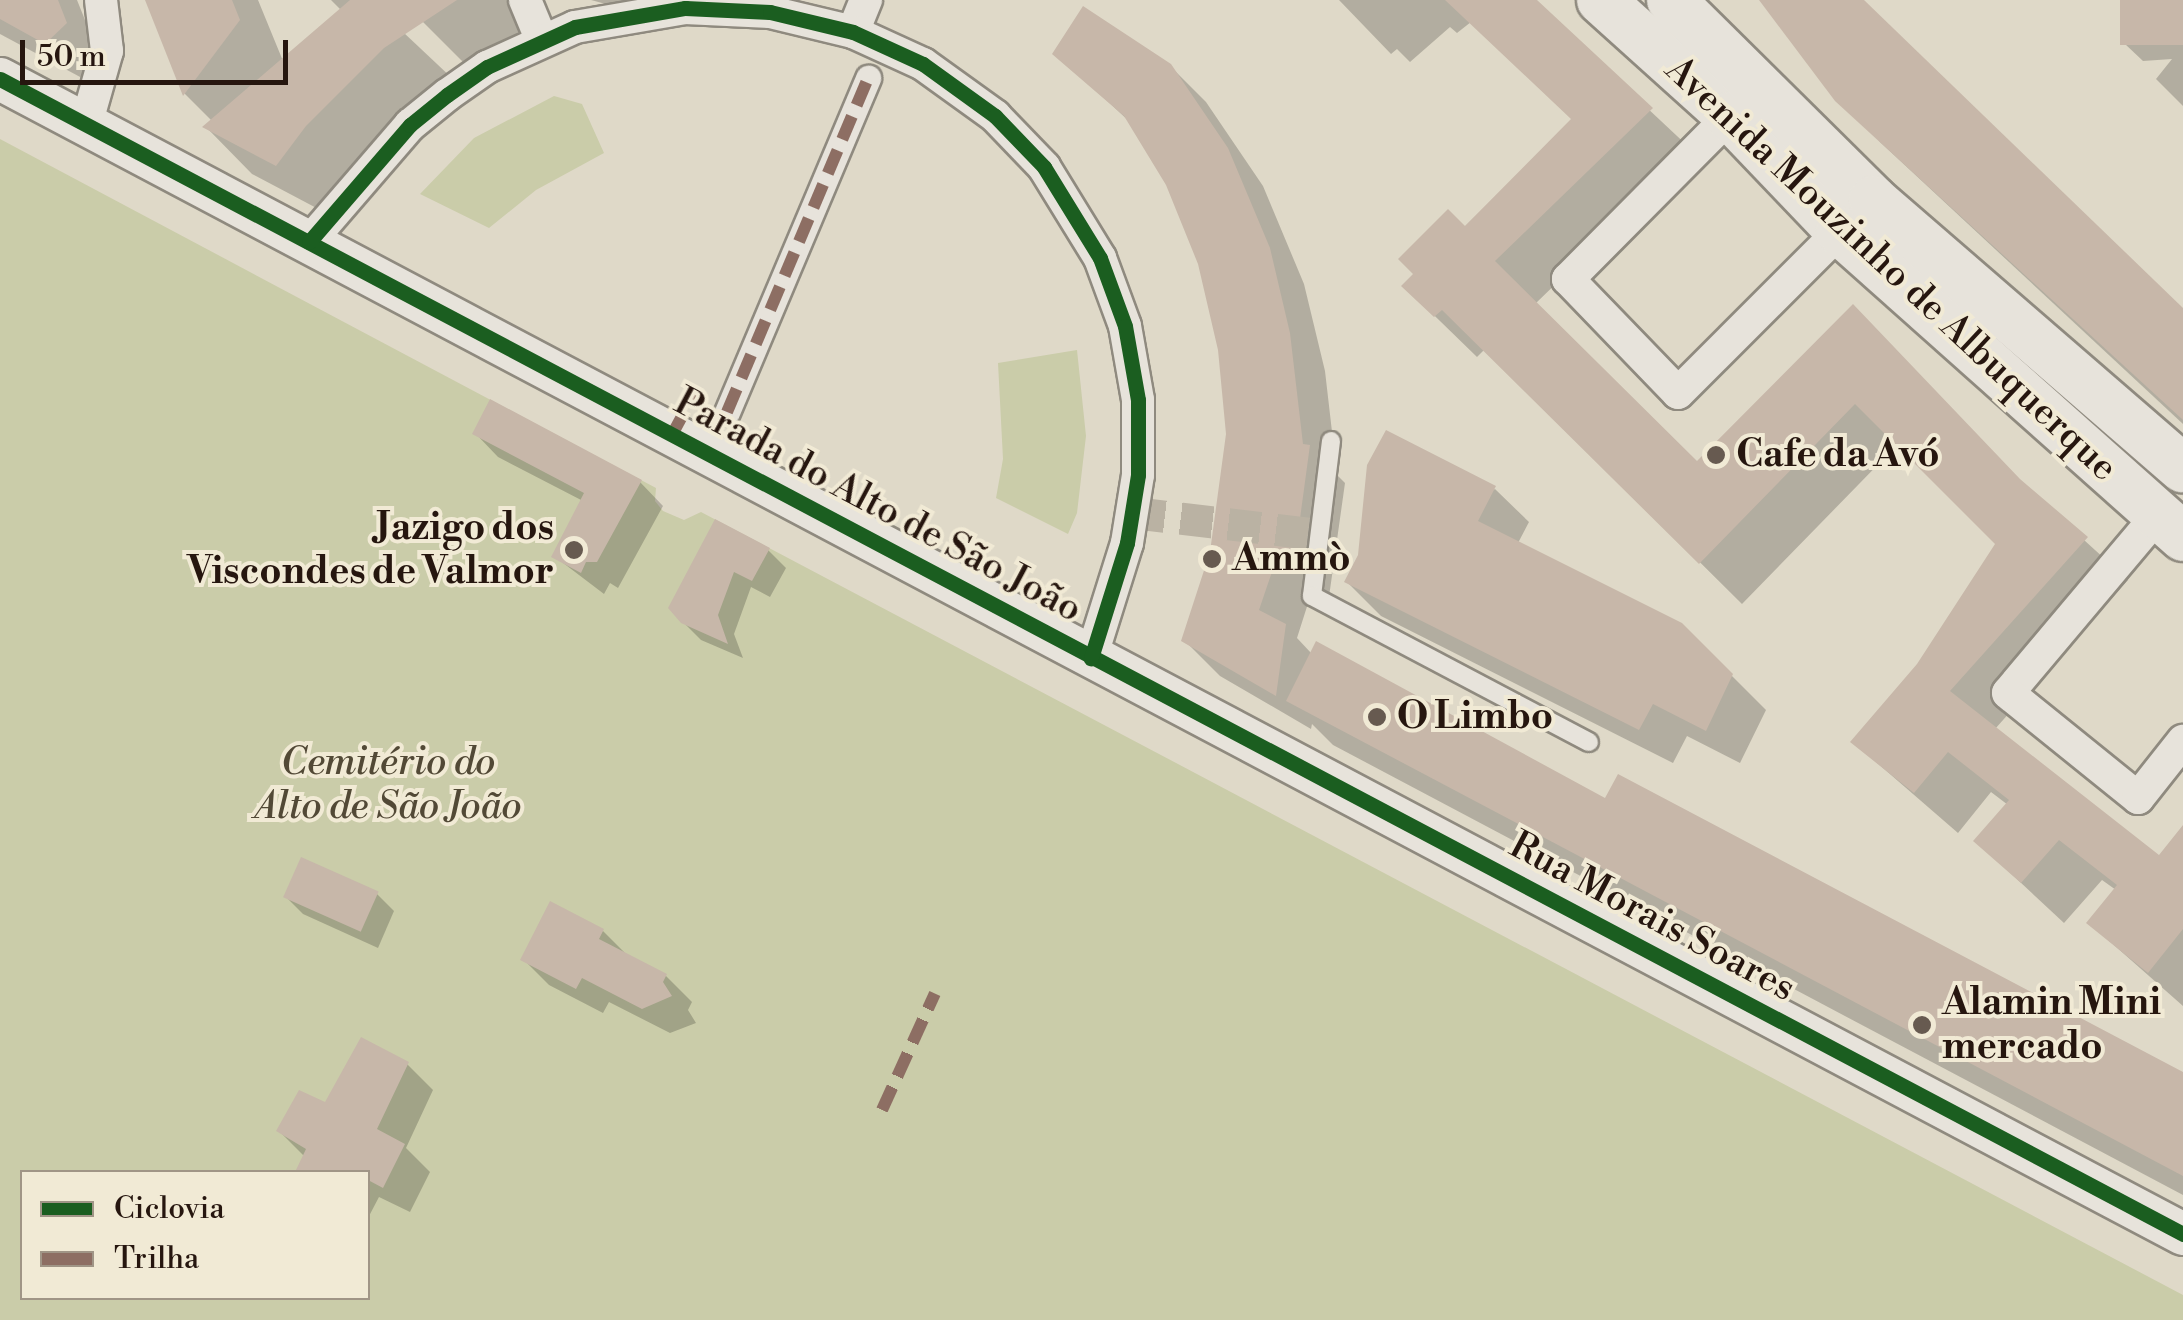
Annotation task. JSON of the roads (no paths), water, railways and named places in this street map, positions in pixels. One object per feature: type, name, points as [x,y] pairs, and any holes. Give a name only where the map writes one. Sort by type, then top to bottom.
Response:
[{"type":"main road","name":"Avenida Mouzinho de Albuquerque","points":[[1601,0],[1745,104]]},
{"type":"main road","name":"Avenida Mouzinho de Albuquerque","points":[[1671,0],[1745,104],[1856,216],[2174,511]]},
{"type":"main road","name":"Avenida Mouzinho de Albuquerque","points":[[1856,216],[2183,470]]},
{"type":"street","points":[[86,125],[107,51],[101,0]]},
{"type":"street","points":[[525,0],[542,41]]},
{"type":"street","points":[[853,32],[866,0]]},
{"type":"street","name":"Parada do Alto de São João","points":[[686,8],[770,12],[853,32],[923,64],[1021,141],[1065,196],[1114,290],[1138,400],[1138,475],[1126,543],[1091,658],[309,242],[410,126],[488,67],[542,41],[604,20],[686,8]]},
{"type":"street","name":"Parada do Alto de São João","points":[[727,412],[868,78]]},
{"type":"street","points":[[0,79],[309,242]]},
{"type":"street","points":[[1745,104],[1568,279],[1678,394],[1856,216]]},
{"type":"street","points":[[2174,511],[2008,693],[2138,798],[2183,741]]},
{"type":"street","name":"Rua Morais Soares","points":[[1091,658],[2183,1234]]},
{"type":"lane","points":[[1331,440],[1312,596],[1589,742]]},
{"type":"tunnel","points":[[1133,513],[1321,535]]},
{"type":"place","name":"Cafe da Avó","points":[[1716,455]]},
{"type":"place","name":"Jazigo dos Viscondes de Valmor","points":[[574,550]]},
{"type":"place","name":"Ammò","points":[[1212,559]]},
{"type":"place","name":"O Limbo","points":[[1377,717]]},
{"type":"place","name":"Alamin Mini mercado","points":[[1922,1025]]},
{"type":"park label","name":"Cemitério do Alto de São João","points":[[388,784]]}]
